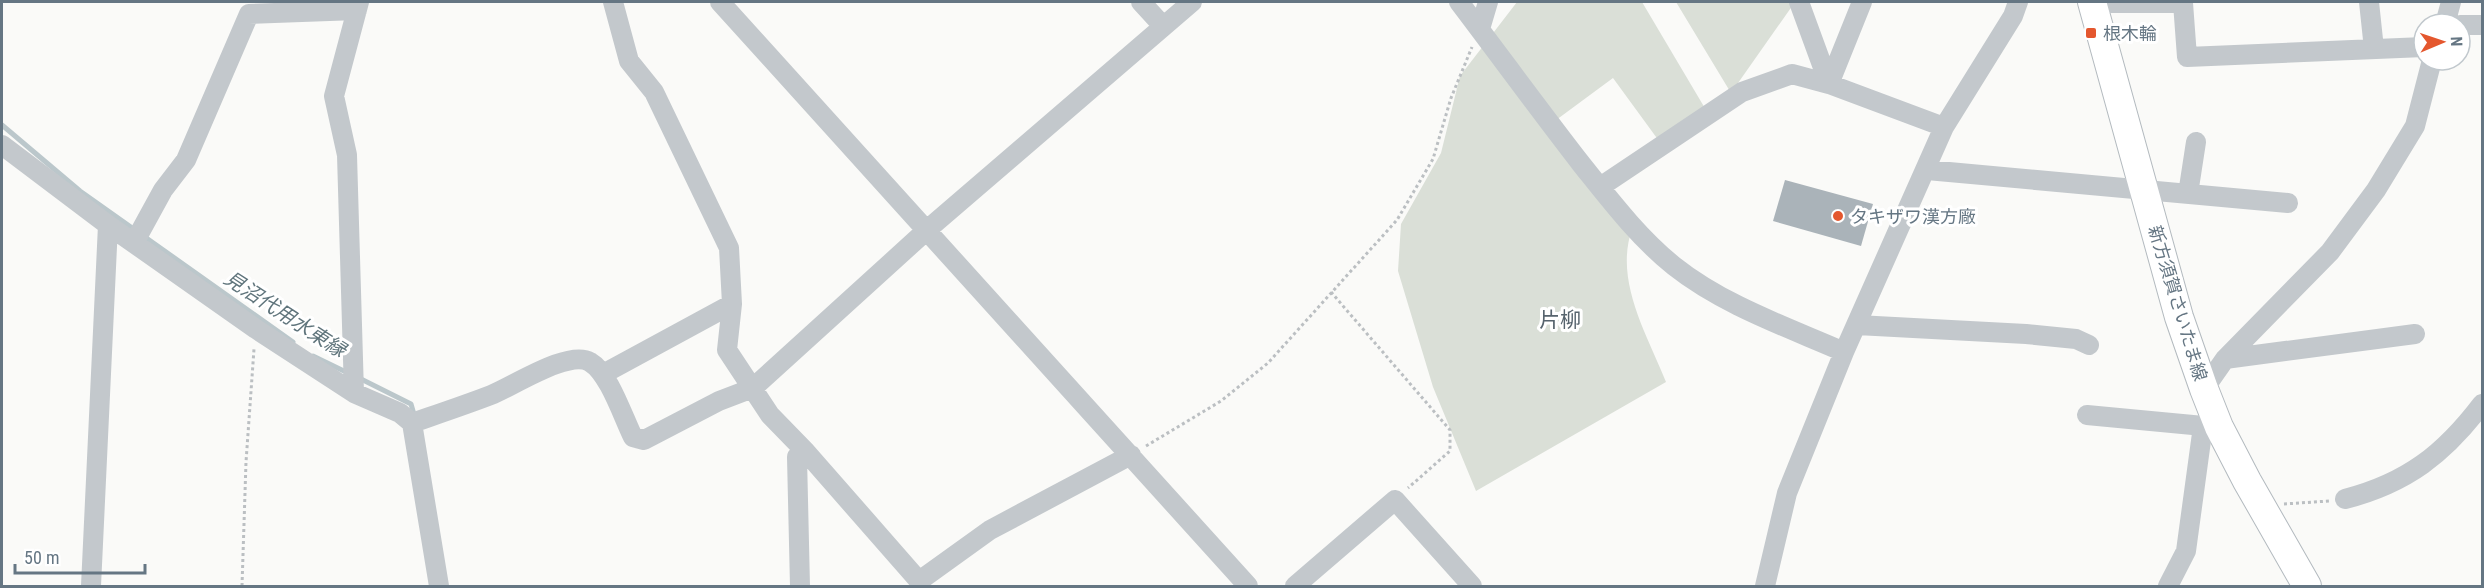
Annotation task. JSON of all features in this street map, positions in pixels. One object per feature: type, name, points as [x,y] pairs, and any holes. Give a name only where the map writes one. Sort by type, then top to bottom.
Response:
[{"type":"main road","name":"新方須賀さいたま線","points":[[2092,2],[2180,317],[2204,389],[2211,427],[2261,506],[2307,586]]},
{"type":"street","points":[[613,2],[628,61],[654,92],[729,248],[732,304],[727,350],[770,416],[806,452],[919,584],[990,530],[1131,455]]},
{"type":"street","points":[[720,2],[928,229],[1248,586]]},
{"type":"street","points":[[1141,2],[1164,26]]},
{"type":"street","points":[[412,423],[494,394],[526,376],[577,359],[589,361],[603,374],[633,437],[644,440],[719,401],[753,388],[928,229],[1192,2]]},
{"type":"street","points":[[1459,2],[1516,81],[1600,187],[1635,228],[1674,266],[1732,303],[1844,352]]},
{"type":"street","points":[[1480,29],[1488,2]]},
{"type":"street","points":[[1799,2],[1829,84]]},
{"type":"street","points":[[1829,84],[1862,2]]},
{"type":"street","points":[[1765,586],[1787,493],[1844,352],[1927,170],[1944,127],[2013,16],[2018,2]]},
{"type":"street","points":[[2092,2],[2183,3],[2187,57],[2412,47]]},
{"type":"street","points":[[2369,2],[2374,49]]},
{"type":"street","points":[[134,243],[163,190],[186,160],[249,14],[358,6],[334,96],[347,155],[354,393]]},
{"type":"street","points":[[2204,389],[2225,359],[2330,252],[2376,190],[2415,126],[2429,72]]},
{"type":"street","points":[[1600,187],[1742,92],[1792,74],[1829,84],[1944,127]]},
{"type":"street","points":[[2188,194],[2196,142]]},
{"type":"street","points":[[2,145],[108,225],[256,329],[354,393],[400,413],[412,423],[439,586]]},
{"type":"street","points":[[1927,170],[2288,203]]},
{"type":"street","points":[[91,586],[108,225]]},
{"type":"street","points":[[603,374],[732,304]]},
{"type":"street","points":[[1857,325],[2026,334],[2076,339],[2089,345]]},
{"type":"street","points":[[2225,359],[2415,334]]},
{"type":"street","points":[[2345,500],[2396,482],[2423,466],[2455,436],[2482,404]]},
{"type":"street","points":[[2087,415],[2211,427],[2186,551],[2168,586]]},
{"type":"street","points":[[800,586],[797,457],[806,452]]},
{"type":"street","points":[[1295,586],[1395,500],[1472,586]]},
{"type":"path","points":[[1131,455],[1221,401],[1268,363],[1331,292],[1366,258],[1397,220],[1433,159],[1451,98],[1480,29]]},
{"type":"path","points":[[1331,292],[1450,430],[1450,451],[1395,500]]},
{"type":"path","points":[[242,586],[246,462],[256,329]]},
{"type":"path","points":[[2261,506],[2345,500]]},
{"type":"shaded area","points":[[1517,2],[1642,2],[1706,110],[1659,141],[1613,78],[1548,126],[1632,229],[1627,268],[1630,288],[1642,326],[1666,382],[1476,491],[1433,387],[1398,271],[1401,224],[1441,153],[1460,76]]},
{"type":"shaded area","points":[[1676,2],[1795,2],[1731,93]]},
{"type":"building","points":[[1785,180],[1873,204],[1861,246],[1773,221]]},
{"type":"waterway","name":"見沼代用水東縁","points":[[2,125],[80,191],[293,342]]},
{"type":"waterway","name":"見沼代用水東縁","points":[[313,356],[348,373]]},
{"type":"waterway","name":"見沼代用水東縁","points":[[359,378],[411,404],[415,418]]},
{"type":"place","name":"根木輪","points":[[2091,33]]},
{"type":"place","name":"タキザワ漢方廠","points":[[1838,216]]},
{"type":"district","name":"片柳","points":[[1560,320]]}]
